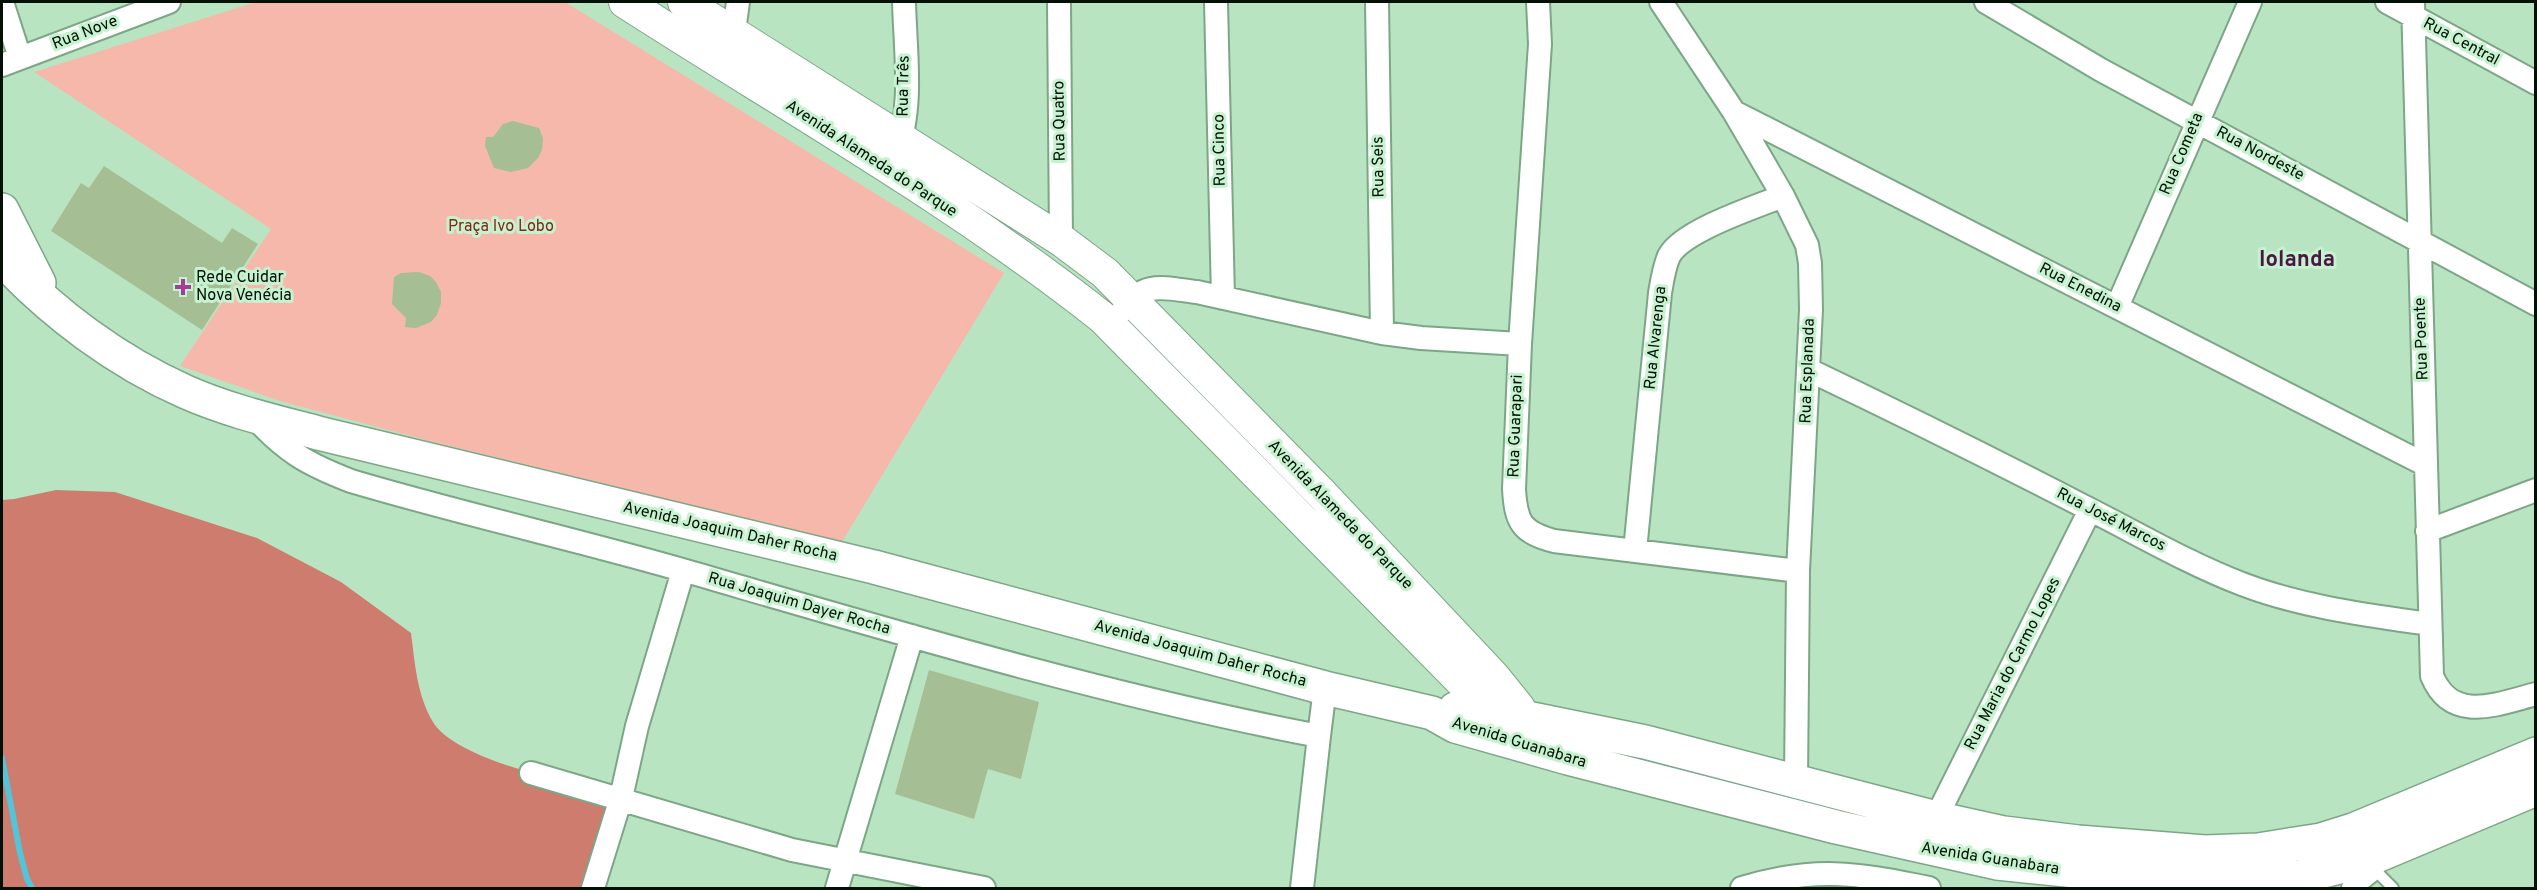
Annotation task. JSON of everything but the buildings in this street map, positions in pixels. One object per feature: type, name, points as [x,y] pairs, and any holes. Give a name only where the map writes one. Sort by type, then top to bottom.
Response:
[{"type":"main road","name":"Avenida Joaquim Daher Rocha","points":[[2,210],[49,303]]},
{"type":"main road","name":"Avenida Joaquim Daher Rocha","points":[[2,260],[49,303],[121,357],[152,376],[189,393],[252,415],[345,440],[874,567],[1325,688],[1432,713]]},
{"type":"main road","name":"Avenida Guanabara","points":[[1432,713],[1457,708],[1485,723],[1524,731],[1836,827],[1953,855],[2077,872],[2153,879],[2227,873],[2300,877],[2365,872],[2535,789]]},
{"type":"main road","name":"Avenida Guanabara","points":[[1524,731],[1645,742],[1936,818],[2004,833],[2177,851],[2227,873],[2286,846],[2321,840],[2353,830],[2535,754]]},
{"type":"street","points":[[2,2],[11,62]]},
{"type":"street","name":"Rua Nove","points":[[11,62],[169,2]]},
{"type":"street","name":"Avenida Alameda do Parque","points":[[625,2],[726,67],[1061,240],[1105,273],[1321,493],[1511,697],[1524,731]]},
{"type":"street","name":"Avenida Alameda do Parque","points":[[684,2],[735,35],[895,154],[1111,326],[1342,563],[1468,688],[1485,723]]},
{"type":"street","points":[[726,67],[735,35],[738,2]]},
{"type":"street","name":"Rua Três","points":[[895,154],[906,98],[904,2]]},
{"type":"street","name":"Rua Quatro","points":[[1059,2],[1061,240]]},
{"type":"street","name":"Rua Cinco","points":[[1216,2],[1222,298]]},
{"type":"street","name":"Rua Seis","points":[[1377,2],[1382,333]]},
{"type":"street","name":"Rua Guarapari","points":[[1538,2],[1540,44],[1520,344],[1514,489],[1515,510],[1519,520],[1527,531],[1554,541],[1798,572]]},
{"type":"street","name":"Rua Esplanada","points":[[1661,2],[1734,112],[1783,196],[1799,225],[1807,245],[1810,262],[1809,370],[1798,572],[1796,780]]},
{"type":"street","name":"Rua Nordeste","points":[[1986,2],[2101,70],[2535,304]]},
{"type":"street","name":"Rua Cometa","points":[[2117,307],[2250,2]]},
{"type":"street","name":"Rua Central","points":[[2387,2],[2414,9],[2535,83]]},
{"type":"street","name":"Rua Poente","points":[[2414,9],[2432,676],[2443,696],[2460,706],[2492,706],[2535,694]]},
{"type":"street","name":"Rua Enedina","points":[[1734,112],[2426,465]]},
{"type":"street","name":"Rua Alvarenga","points":[[1635,551],[1660,293],[1669,256],[1679,244],[1698,232],[1783,196]]},
{"type":"street","points":[[1111,326],[1131,299],[1142,291],[1161,289],[1222,298],[1382,333],[1422,338],[1520,344]]},
{"type":"street","name":"Rua José Marcos","points":[[1809,370],[1920,423],[2182,557],[2241,584],[2288,599],[2354,613],[2429,624]]},
{"type":"street","name":"Rua Joaquim Dayer Rocha","points":[[252,415],[291,453],[316,468],[351,481],[683,571],[1072,681],[1237,720],[1319,736]]},
{"type":"street","points":[[2427,531],[2535,490]]},
{"type":"street","name":"Rua Maria do Carmo Lopes","points":[[1936,818],[2091,510]]},
{"type":"street","points":[[593,888],[621,798],[637,726],[683,571]]},
{"type":"street","points":[[837,888],[912,636]]},
{"type":"street","points":[[1302,888],[1325,688]]},
{"type":"street","points":[[531,773],[792,850],[984,888]]},
{"type":"street","points":[[2353,830],[2365,872]]},
{"type":"street","points":[[1742,888],[1777,878],[1835,881],[1863,875],[1929,888]]},
{"type":"lane","points":[[2365,872],[2393,888]]},
{"type":"green space","name":"Praça Ivo Lobo","points":[[256,2],[565,2],[1004,273],[842,542],[433,442],[280,401],[180,366],[271,229],[34,72]]},
{"type":"shaded area","points":[[56,490],[115,492],[257,538],[341,582],[411,633],[423,701],[433,722],[445,735],[463,747],[511,767],[604,792],[608,810],[591,888],[2,888],[2,500]]},
{"type":"waterway","points":[[2,758],[20,853],[27,879],[32,888]]},
{"type":"place","name":"Rede Cuidar Nova Venécia","points":[[183,287]]},
{"type":"district","name":"Iolanda","points":[[2297,260]]}]
